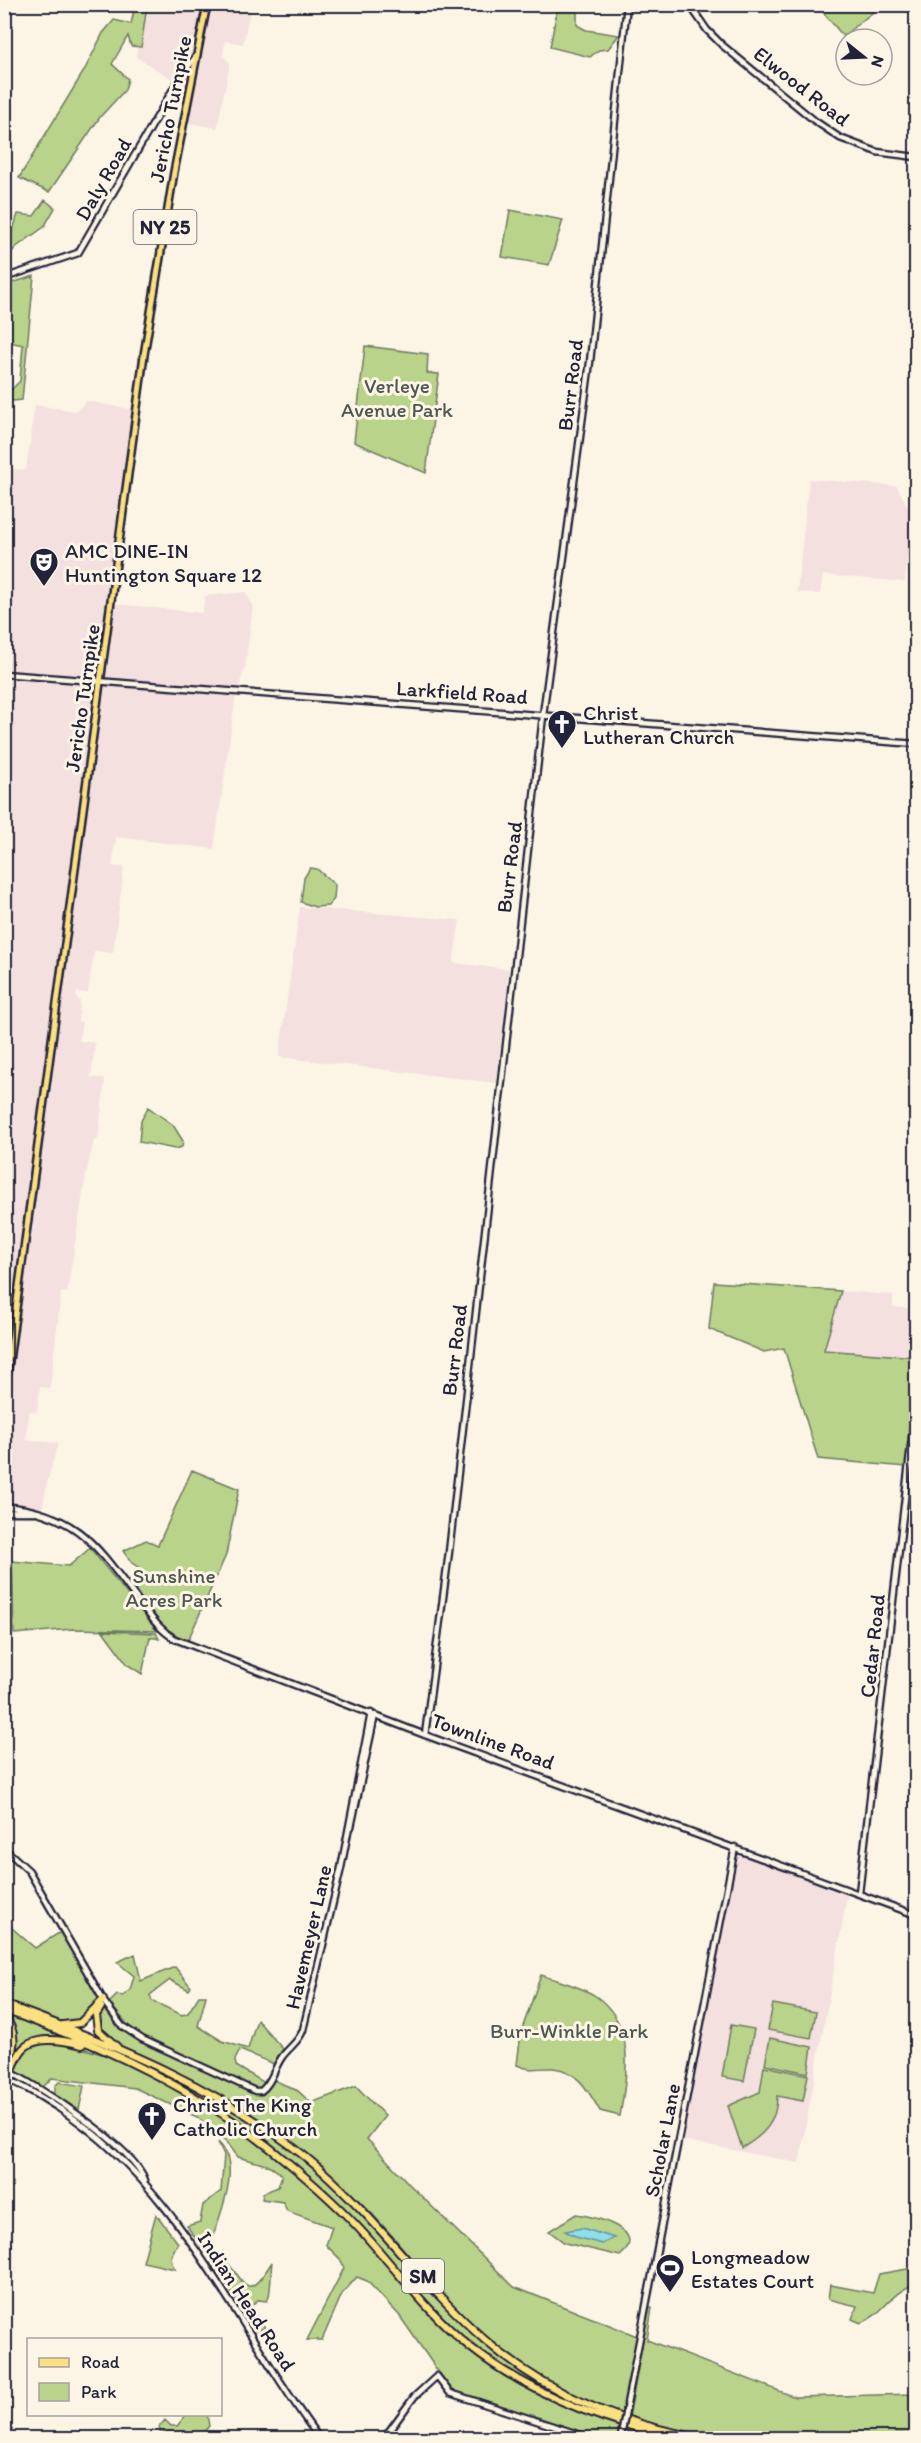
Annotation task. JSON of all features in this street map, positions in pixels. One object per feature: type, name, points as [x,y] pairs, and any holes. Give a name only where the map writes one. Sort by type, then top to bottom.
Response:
[{"type":"highway","points":[[55,2024],[81,2023],[104,2002]]},
{"type":"highway","points":[[104,2002],[96,2022],[103,2035],[119,2049]]},
{"type":"highway","name":"SM","points":[[4,2004],[119,2049],[237,2110],[319,2168],[372,2218],[451,2307],[513,2362],[568,2396],[625,2420],[702,2439]]},
{"type":"highway","name":"SM","points":[[4,2010],[106,2051],[200,2099],[285,2159],[364,2234],[420,2300],[446,2325],[470,2347],[520,2381],[575,2407],[676,2439]]},
{"type":"highway","points":[[4,2016],[15,2037],[13,2053],[6,2073]]},
{"type":"highway","points":[[6,2073],[20,2053],[34,2042],[69,2042],[106,2051]]},
{"type":"main road","name":"Jericho Turnpike","points":[[4,1398],[145,344],[207,4]]},
{"type":"street","name":"Burr Road","points":[[425,1735],[449,1552],[543,715],[590,362],[627,4]]},
{"type":"street","name":"Elwood Road","points":[[689,4],[707,30],[722,45],[815,122],[840,138],[862,148],[916,157]]},
{"type":"street","name":"Daly Road","points":[[4,278],[78,253],[179,79],[197,55]]},
{"type":"street","name":"Larkfield Road","points":[[4,674],[916,744]]},
{"type":"street","name":"Cedar Road","points":[[860,1893],[916,1403]]},
{"type":"street","points":[[4,1506],[36,1512]]},
{"type":"street","points":[[4,1512],[36,1512]]},
{"type":"street","name":"Townline Road","points":[[36,1512],[68,1523],[95,1546],[165,1633],[425,1735],[916,1915]]},
{"type":"street","name":"Havemeyer Lane","points":[[4,1848],[29,1871],[104,2002],[122,2026],[142,2039],[257,2091],[265,2088],[279,2061],[299,2040],[303,2030],[350,1829],[373,1714]]},
{"type":"street","name":"Scholar Lane","points":[[621,2439],[735,1847]]},
{"type":"street","name":"Indian Head Road","points":[[6,2073],[86,2125],[146,2183],[176,2222],[319,2439]]},
{"type":"street","points":[[384,2439],[414,2397],[437,2376],[450,2393],[590,2439]]},
{"type":"shaded area","points":[[144,5],[251,5],[243,44],[225,41],[223,56],[230,63],[217,128],[188,123],[194,92],[136,57]]},
{"type":"shaded area","points":[[86,401],[141,411],[116,604],[202,613],[205,596],[245,592],[253,605],[245,668],[236,694],[214,849],[116,837],[112,866],[124,867],[113,953],[94,951],[88,993],[77,992],[76,997],[80,1001],[78,1021],[82,1022],[79,1041],[95,1043],[91,1077],[105,1079],[98,1140],[94,1140],[87,1169],[67,1293],[61,1292],[50,1388],[40,1387],[37,1412],[29,1411],[26,1440],[58,1443],[47,1483],[41,1518],[4,1515],[4,860],[11,804],[4,804],[4,468],[26,470],[35,405],[76,411]]},
{"type":"shaded area","points":[[809,479],[897,486],[912,515],[905,582],[823,575],[820,594],[797,592]]},
{"type":"shaded area","points":[[300,907],[460,920],[453,963],[509,969],[497,1083],[279,1057]]},
{"type":"shaded area","points":[[841,1291],[893,1295],[893,1307],[916,1309],[916,1357],[823,1350]]},
{"type":"shaded area","points":[[4,1559],[12,1561],[14,1634],[5,1633]]},
{"type":"shaded area","points":[[738,1851],[848,1892],[799,2163],[682,2140]]},
{"type":"green space","points":[[135,5],[147,5],[141,47],[131,46],[128,36],[112,64],[128,79],[125,90],[100,117],[49,192],[19,178],[84,71],[103,33],[114,20],[131,24]]},
{"type":"green space","points":[[558,5],[577,5],[577,25],[586,30],[619,35],[608,49],[599,50],[590,57],[550,47]]},
{"type":"green space","points":[[817,5],[882,5],[854,27],[835,27]]},
{"type":"green space","points":[[45,200],[55,208],[44,227],[15,248],[7,259],[5,241],[13,230],[18,214],[34,216]]},
{"type":"green space","points":[[510,210],[563,220],[549,265],[502,257]]},
{"type":"green space","points":[[34,276],[22,400],[13,401],[6,395],[20,381],[23,345],[5,341],[5,285]]},
{"type":"green space","name":"Verleye Avenue Park","points":[[365,346],[428,354],[427,373],[439,374],[426,473],[354,442]]},
{"type":"green space","points":[[310,868],[317,869],[335,885],[334,899],[328,906],[315,907],[301,902],[304,878]]},
{"type":"green space","points":[[148,1107],[173,1125],[183,1141],[182,1147],[175,1149],[139,1142],[141,1121]]},
{"type":"green space","points":[[714,1282],[841,1291],[824,1350],[916,1357],[916,1384],[906,1467],[818,1459],[784,1348],[764,1352],[709,1329]]},
{"type":"green space","name":"Sunshine Acres Park","points":[[192,1470],[239,1489],[226,1555],[188,1640],[163,1627],[145,1606],[134,1590],[144,1571],[132,1563],[123,1551],[146,1540],[158,1545]]},
{"type":"green space","points":[[90,1548],[157,1631],[73,1629],[14,1634],[12,1561],[69,1566]]},
{"type":"green space","points":[[103,1631],[156,1633],[159,1639],[150,1637],[142,1674],[128,1665]]},
{"type":"green space","points":[[4,1921],[35,1948],[62,1931],[99,1998],[82,2021],[61,2023],[5,2001]]},
{"type":"green space","points":[[135,1954],[141,1981],[175,1967],[191,1987],[189,1990],[170,1980],[150,1995],[152,2001],[182,2015],[188,2013],[199,1996],[206,1996],[198,2026],[222,2041],[248,2049],[257,2020],[283,2049],[274,2064],[240,2050],[235,2060],[236,2066],[265,2083],[257,2089],[136,2034],[109,2003],[117,1995],[123,1996],[130,1990],[134,1976],[117,1962]]},
{"type":"green space","name":"Burr-Winkle Park","points":[[541,1975],[591,1993],[609,2009],[618,2022],[626,2052],[625,2084],[620,2116],[600,2111],[582,2083],[569,2073],[553,2068],[531,2069],[517,2065],[521,2032]]},
{"type":"green space","points":[[773,2004],[816,2012],[811,2038],[768,2030]]},
{"type":"green space","points":[[102,2008],[106,2009],[124,2031],[135,2038],[257,2094],[267,2091],[272,2079],[298,2091],[311,2103],[356,2086],[385,2116],[367,2139],[410,2185],[514,2287],[637,2336],[621,2416],[553,2384],[506,2355],[452,2306],[374,2216],[327,2171],[286,2141],[237,2110],[161,2065],[121,2047],[98,2025]]},
{"type":"green space","points":[[8,2013],[84,2044],[35,2040],[10,2069],[17,2042]]},
{"type":"green space","points":[[731,2025],[754,2029],[744,2081],[722,2077]]},
{"type":"green space","points":[[770,2038],[812,2047],[808,2073],[765,2064]]},
{"type":"green space","points":[[35,2043],[66,2043],[117,2059],[155,2076],[244,2130],[301,2175],[361,2234],[428,2312],[451,2333],[505,2374],[620,2425],[619,2438],[600,2438],[451,2390],[399,2315],[367,2281],[357,2277],[342,2294],[322,2340],[307,2340],[344,2268],[340,2259],[326,2245],[332,2227],[287,2211],[283,2202],[262,2199],[263,2193],[278,2187],[282,2175],[270,2166],[238,2157],[226,2141],[197,2117],[135,2088],[52,2078],[42,2088],[18,2075],[16,2066],[18,2061],[23,2053]]},
{"type":"green space","points":[[137,2060],[223,2103],[297,2154],[349,2198],[483,2342],[575,2401],[574,2404],[524,2380],[480,2351],[440,2317],[293,2163],[243,2125]]},
{"type":"green space","points":[[764,2066],[808,2075],[803,2101],[777,2096],[775,2113],[768,2127],[742,2148],[728,2106],[760,2092]]},
{"type":"green space","points":[[59,2082],[84,2086],[79,2110],[55,2095],[55,2086]]},
{"type":"green space","points":[[218,2142],[229,2164],[229,2178],[211,2244],[206,2250],[187,2226],[200,2222],[203,2205],[221,2191],[224,2155]]},
{"type":"green space","points":[[156,2214],[178,2243],[172,2256],[175,2269],[143,2262]]},
{"type":"green space","points":[[576,2214],[606,2221],[616,2226],[629,2239],[628,2247],[620,2256],[565,2243],[549,2231]]},
{"type":"green space","points":[[224,2260],[246,2285],[251,2286],[263,2276],[272,2262],[270,2294],[267,2301],[258,2300],[249,2307],[265,2328],[255,2331],[222,2277],[210,2264],[212,2261]]},
{"type":"green space","points":[[907,2269],[916,2273],[916,2298],[913,2285],[898,2293],[876,2314],[861,2323],[852,2319],[857,2306],[828,2299],[830,2285],[873,2293],[879,2274]]},
{"type":"green space","points":[[649,2307],[652,2308],[647,2340],[795,2397],[916,2394],[916,2438],[714,2438],[629,2418]]},
{"type":"green space","points":[[185,2416],[207,2416],[209,2426],[193,2437],[174,2438],[161,2435],[159,2427],[165,2420],[171,2426],[177,2426]]},
{"type":"water","points":[[582,2228],[614,2238],[602,2244],[579,2238],[565,2231]]},
{"type":"place","name":"AMC DINE-IN Huntington Square 12","points":[[44,588]]},
{"type":"place","name":"Christ Lutheran Church","points":[[562,750]]},
{"type":"place","name":"Christ The King Catholic Church","points":[[152,2142]]},
{"type":"place","name":"Longmeadow Estates Court","points":[[670,2294]]}]
